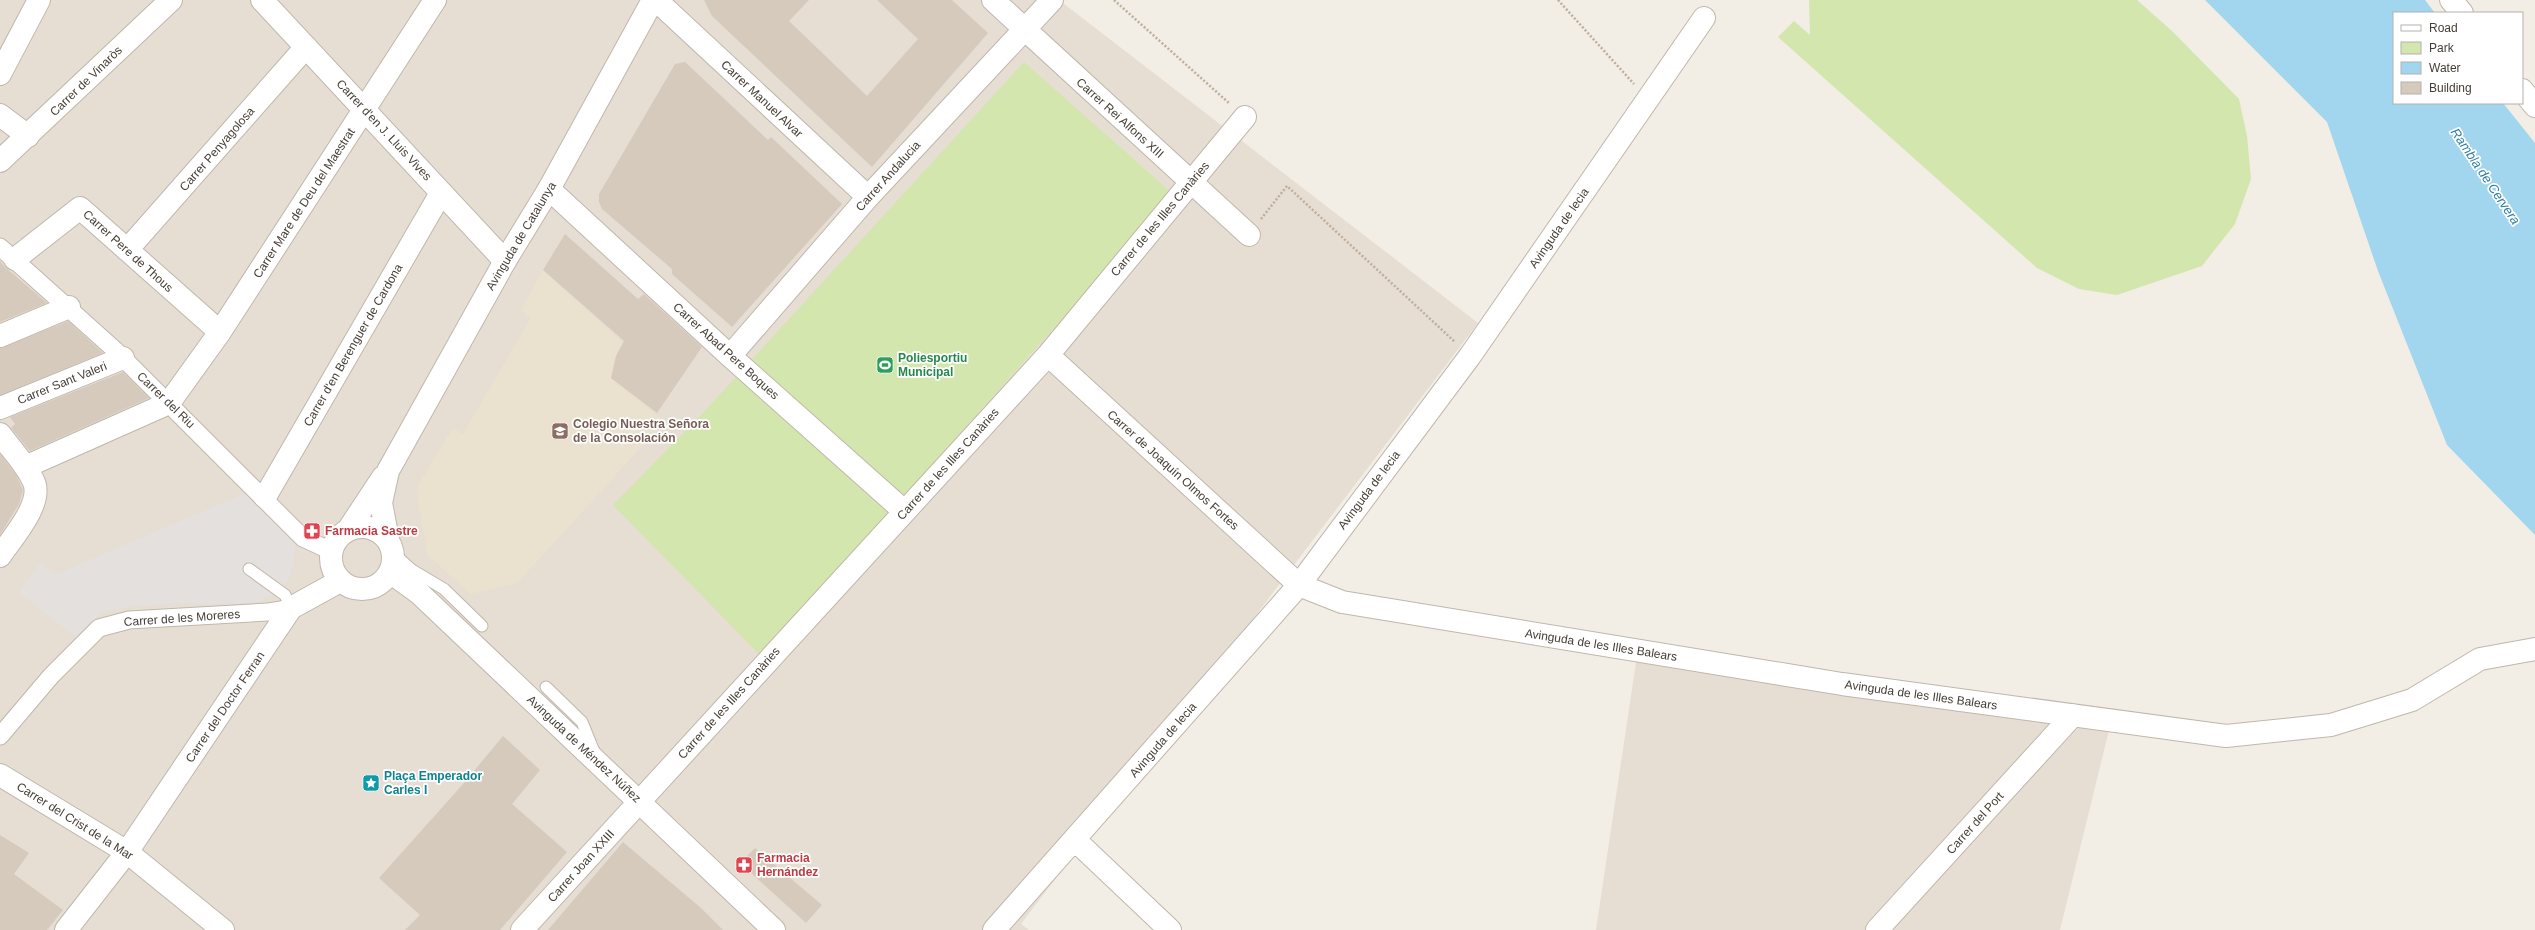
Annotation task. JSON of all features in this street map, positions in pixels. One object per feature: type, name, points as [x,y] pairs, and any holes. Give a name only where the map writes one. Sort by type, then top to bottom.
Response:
[{"type":"street","points":[[0,74],[39,0]]},
{"type":"street","name":"Carrer de Vinaròs","points":[[0,161],[171,0]]},
{"type":"street","name":"Carrer d'en J. Lluis Vives","points":[[262,0],[505,261]]},
{"type":"street","name":"Carrer Mare de Deu del Maestrat","points":[[170,403],[220,332],[435,0]]},
{"type":"street","name":"Avinguda de Catalunya","points":[[348,530],[364,503],[388,471],[505,261],[550,189],[655,0]]},
{"type":"street","name":"Carrer Manuel Alvar","points":[[655,0],[868,198]]},
{"type":"street","name":"Carrer Rei Alfons XIII","points":[[993,0],[1249,235]]},
{"type":"street","name":"Carrer Andalucia","points":[[730,356],[868,198],[1023,29],[1052,0]]},
{"type":"street","points":[[2451,0],[2461,12]]},
{"type":"street","name":"Avinguda de lecia","points":[[994,930],[1075,840],[1299,584],[1470,356],[1704,18]]},
{"type":"street","name":"Carrer Penyagolosa","points":[[127,250],[306,47]]},
{"type":"street","points":[[2523,91],[2535,106]]},
{"type":"street","points":[[0,115],[28,136]]},
{"type":"street","name":"Carrer de les Illes Canàries","points":[[639,801],[1048,355],[1245,117]]},
{"type":"street","name":"Carrer Abad Pere Boques","points":[[550,189],[730,356],[904,511]]},
{"type":"street","name":"Carrer d'en Berenguer de Cardona","points":[[265,498],[441,193]]},
{"type":"street","name":"Carrer Pere de Thous","points":[[7,253],[80,208],[220,332]]},
{"type":"street","name":"Carrer del Riu","points":[[7,253],[69,307],[170,403],[303,538],[331,551]]},
{"type":"street","points":[[0,336],[69,307]]},
{"type":"street","name":"Carrer de Joaquín Olmos Fortes","points":[[1048,355],[1299,584]]},
{"type":"street","name":"Carrer Sant Valeri","points":[[0,408],[123,358]]},
{"type":"street","points":[[25,468],[170,403]]},
{"type":"street","points":[[0,434],[34,481],[36,496],[33,508],[0,556]]},
{"type":"street","name":"Avinguda de Catalunya","points":[[388,471],[381,503],[390,555]]},
{"type":"street","points":[[368,527],[377,530],[390,555],[381,583],[368,589],[354,588],[340,581],[331,566],[331,551],[335,541],[348,530],[368,527]]},
{"type":"street","name":"Avinguda de Méndez Núñez","points":[[390,555],[420,593],[774,930]]},
{"type":"street","name":"Carrer del Doctor Ferran","points":[[66,930],[127,852],[288,601],[340,581]]},
{"type":"street","name":"Avinguda de les Illes Balears","points":[[1299,584],[1342,602],[1842,684],[2226,736],[2331,725],[2412,700],[2480,659],[2535,649]]},
{"type":"street","name":"Carrer de les Moreres","points":[[0,736],[51,676],[99,628],[129,620],[268,612],[288,601]]},
{"type":"street","name":"Carrer del Port","points":[[1877,930],[2073,715]]},
{"type":"street","name":"Carrer del Crist de la Mar","points":[[0,775],[127,852],[224,930]]},
{"type":"street","name":"Carrer Joan XXIII","points":[[522,930],[639,801]]},
{"type":"street","points":[[1075,840],[1170,930]]},
{"type":"lane","points":[[390,555],[444,590],[482,626]]},
{"type":"lane","points":[[249,569],[288,601]]},
{"type":"lane","points":[[546,687],[582,722],[597,761]]},
{"type":"path","points":[[1114,0],[1245,117]]},
{"type":"path","points":[[1558,0],[1648,100]]},
{"type":"path","points":[[1249,235],[1287,186],[1470,356]]},
{"type":"shaded area","points":[[0,0],[1059,0],[1478,323],[1021,924],[1029,930],[0,930]]},
{"type":"shaded area","name":"Colegio Nuestra Señora de la Consolación","points":[[543,270],[622,342],[616,356],[611,379],[665,421],[517,583],[470,594],[427,554],[416,489],[453,428],[463,434],[531,318],[521,310]]},
{"type":"shaded area","points":[[249,492],[286,525],[295,545],[293,567],[288,580],[274,594],[260,601],[240,604],[177,603],[133,606],[100,613],[76,637],[19,593],[40,563],[57,574]]},
{"type":"shaded area","points":[[1638,649],[2111,722],[2060,930],[1596,930]]},
{"type":"green space","points":[[1809,0],[2137,0],[2172,31],[2239,99],[2247,136],[2251,179],[2235,224],[2202,266],[2117,295],[2079,289],[2037,268],[1778,37],[1794,21],[1810,35]]},
{"type":"green space","points":[[1024,62],[1173,194],[851,556],[760,655],[613,505],[703,413]]},
{"type":"water","name":"Rambla de Cervera","points":[[2205,0],[2425,0],[2434,12],[2393,12],[2393,104],[2504,104],[2535,143],[2535,535],[2447,445],[2378,271],[2327,122]]},
{"type":"building","points":[[704,0],[809,0],[789,21],[867,96],[918,39],[877,0],[952,0],[988,33],[872,167],[712,16]]},
{"type":"building","points":[[685,62],[768,140],[771,137],[842,204],[732,327],[672,274],[672,269],[602,209],[599,202],[599,194],[675,64]]},
{"type":"building","points":[[565,234],[638,299],[644,294],[702,347],[657,413],[611,378],[616,356],[624,341],[543,270]]},
{"type":"building","points":[[0,261],[5,267],[47,303],[0,322]]},
{"type":"building","points":[[68,321],[103,353],[0,395],[0,348]]},
{"type":"building","points":[[123,372],[149,398],[30,451],[11,428],[15,424],[10,417]]},
{"type":"building","points":[[0,454],[16,475],[23,490],[19,504],[0,535]]},
{"type":"building","points":[[503,736],[540,770],[512,804],[567,852],[500,930],[405,930],[420,915],[379,878],[464,783]]},
{"type":"building","points":[[0,835],[29,853],[14,874],[63,910],[47,930],[0,930]]},
{"type":"building","points":[[623,842],[701,908],[723,930],[548,930]]},
{"type":"building","points":[[755,848],[822,905],[806,923],[740,863]]},
{"type":"place","name":"Poliesportiu Municipal","points":[[885,365]]},
{"type":"place","name":"Colegio Nuestra Señora de la Consolación","points":[[560,431]]},
{"type":"place","name":"Farmacia Sastre","points":[[312,531]]},
{"type":"place","name":"Plaça Emperador Carles I","points":[[371,783]]},
{"type":"place","name":"Farmacia Hernández","points":[[744,865]]}]
